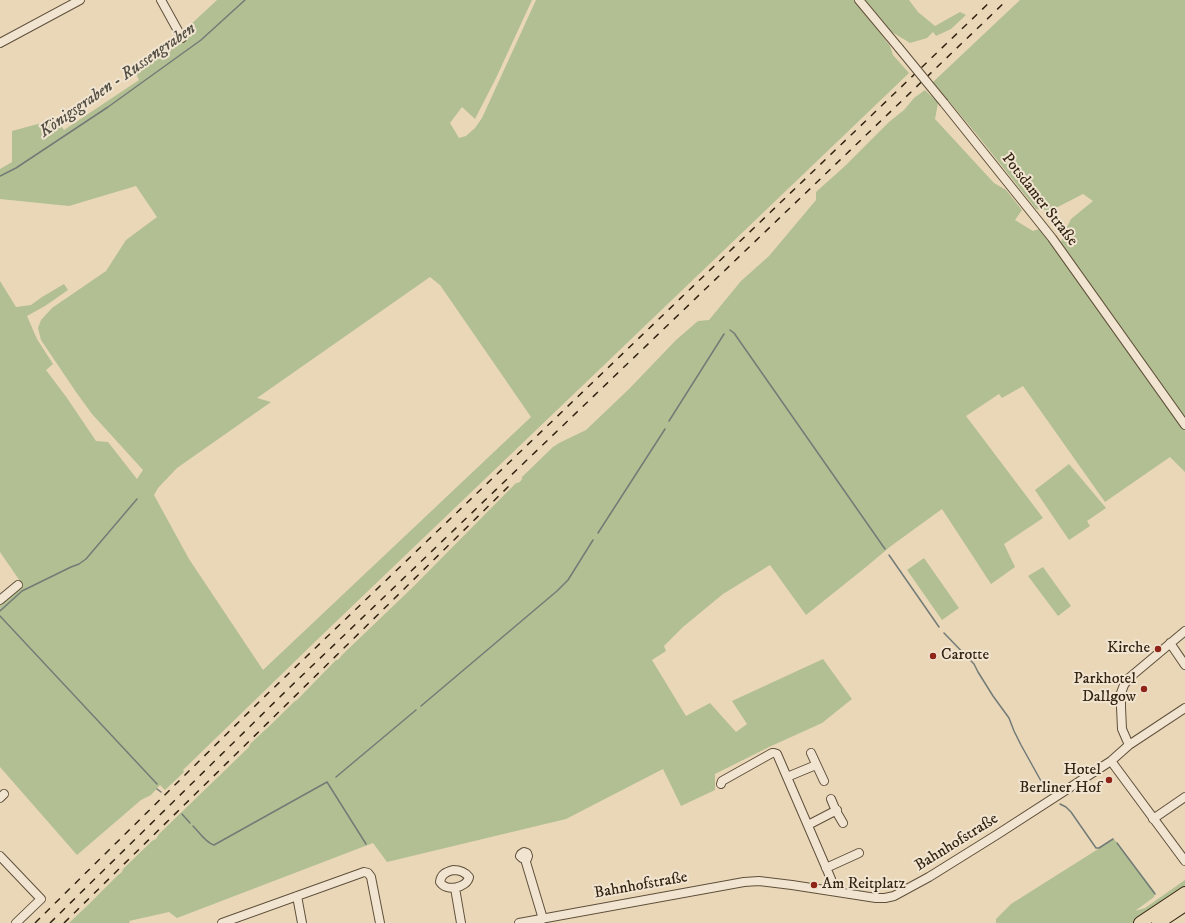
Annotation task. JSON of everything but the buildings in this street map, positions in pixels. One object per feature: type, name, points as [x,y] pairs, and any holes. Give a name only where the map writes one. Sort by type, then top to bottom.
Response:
[{"type":"highway","points":[[1140,923],[1185,893]]},
{"type":"highway","points":[[1158,923],[1185,905]]},
{"type":"street","points":[[161,0],[182,38]]},
{"type":"street","name":"Potsdamer Straße","points":[[859,0],[944,103],[1056,244],[1185,425]]},
{"type":"street","points":[[0,43],[74,1]]},
{"type":"street","points":[[0,600],[18,585]]},
{"type":"street","points":[[1129,745],[1122,729],[1121,693],[1124,685],[1129,678],[1185,632]]},
{"type":"street","points":[[1170,644],[1185,665]]},
{"type":"street","name":"Bahnhofstraße","points":[[519,923],[744,882],[759,881],[881,898],[894,896],[925,880],[1111,761],[1129,745],[1185,708]]},
{"type":"street","points":[[721,784],[722,781],[774,753],[778,756],[831,879],[830,892]]},
{"type":"street","points":[[811,753],[824,781]]},
{"type":"street","points":[[1111,761],[1185,861]]},
{"type":"street","points":[[788,778],[816,765]]},
{"type":"street","points":[[1153,819],[1185,797]]},
{"type":"street","points":[[832,799],[843,824]]},
{"type":"street","points":[[808,825],[836,810]]},
{"type":"street","points":[[826,868],[859,853]]},
{"type":"street","points":[[0,856],[41,899],[16,923]]},
{"type":"street","points":[[525,860],[543,918]]},
{"type":"street","points":[[222,923],[364,872],[368,873],[371,878],[380,923]]},
{"type":"street","points":[[456,888],[461,923]]},
{"type":"street","points":[[297,896],[302,923]]},
{"type":"green space","points":[[217,0],[532,0],[496,78],[475,119],[462,107],[450,123],[459,138],[466,136],[475,128],[482,118],[536,0],[854,0],[890,46],[893,55],[909,73],[320,637],[183,770],[184,772],[165,790],[160,785],[151,795],[141,800],[77,855],[0,767],[0,603],[22,584],[0,552],[0,281],[16,307],[31,305],[64,284],[68,290],[27,316],[37,339],[53,364],[46,370],[96,441],[108,442],[137,479],[143,470],[92,414],[41,340],[38,328],[41,320],[52,308],[106,271],[126,240],[157,217],[136,186],[69,206],[0,199],[0,169],[12,162],[12,131],[56,119],[64,130],[139,80],[133,67],[174,40]],"holes":[[[430,277],[440,285],[531,417],[263,670],[189,559],[154,495],[158,488],[177,468],[271,402],[257,398]]]},
{"type":"green space","points":[[865,0],[909,0],[918,12],[935,26],[960,12],[966,15],[951,29],[936,36],[933,32],[927,38],[910,43],[892,32]]},
{"type":"green space","points":[[1020,0],[1185,0],[1185,419],[1061,242],[1071,219],[1093,201],[1083,194],[1050,211],[1036,209],[933,82]]},
{"type":"green space","points":[[925,90],[938,103],[935,119],[994,183],[1006,190],[1022,210],[1015,220],[1033,231],[1039,229],[1052,245],[1110,324],[1185,431],[1185,472],[1170,457],[1105,502],[1023,386],[1002,398],[999,394],[966,416],[1043,518],[1004,544],[1015,567],[991,584],[942,509],[891,546],[806,615],[770,565],[723,594],[683,627],[664,646],[666,651],[652,660],[686,716],[710,703],[736,732],[747,724],[732,701],[823,659],[852,699],[822,723],[715,774],[715,790],[681,806],[663,769],[566,819],[387,862],[373,843],[177,918],[169,912],[129,921],[130,923],[69,923],[152,841],[156,839],[159,834],[336,660],[338,660],[413,587],[516,483],[520,482],[522,477],[553,447],[586,430],[629,389],[676,340],[698,321],[709,320],[741,281],[769,256],[816,200],[816,192],[845,166],[889,122],[904,110],[914,98]]},
{"type":"green space","points":[[1069,464],[1106,508],[1087,521],[1090,526],[1069,540],[1035,490]]},
{"type":"green space","points":[[924,558],[959,608],[942,620],[907,570]]},
{"type":"green space","points":[[1043,567],[1071,606],[1058,616],[1028,576]]},
{"type":"green space","points":[[1114,839],[1155,892],[1154,897],[1135,911],[1145,908],[1185,880],[1185,888],[1133,923],[996,923],[996,919],[1011,904]]},
{"type":"waterway","name":"Königsgraben - Russengraben","points":[[0,176],[16,168],[108,107],[201,40],[245,0]]},
{"type":"waterway","points":[[730,330],[734,333],[885,549]]},
{"type":"waterway","points":[[669,421],[724,334]]},
{"type":"waterway","points":[[598,533],[665,429]]},
{"type":"waterway","points":[[0,611],[22,591],[79,564],[86,559],[137,499]]},
{"type":"waterway","points":[[421,706],[557,591],[568,580],[593,540]]},
{"type":"waterway","points":[[889,555],[939,627]]},
{"type":"waterway","points":[[0,616],[157,784]]},
{"type":"waterway","points":[[944,633],[974,664],[993,696],[1009,718],[1021,745],[1041,781],[1049,792]]},
{"type":"waterway","points":[[336,777],[416,710]]},
{"type":"waterway","points":[[193,826],[205,840],[214,845],[327,782],[366,844]]},
{"type":"waterway","points":[[157,789],[161,792]]},
{"type":"waterway","points":[[1060,804],[1071,812],[1096,848],[1099,848],[1113,839]]},
{"type":"waterway","points":[[182,814],[190,823]]},
{"type":"waterway","points":[[1117,843],[1155,894]]},
{"type":"railway","points":[[35,923],[260,701],[992,0]]},
{"type":"railway","points":[[50,923],[288,689],[1007,0]]},
{"type":"railway","points":[[64,923],[512,483]]},
{"type":"place","name":"Kirche","points":[[1158,649]]},
{"type":"place","name":"Carotte","points":[[933,656]]},
{"type":"place","name":"Parkhotel Dallgow","points":[[1144,689]]},
{"type":"place","name":"Hotel Berliner Hof","points":[[1109,780]]},
{"type":"place","name":"Am Reitplatz","points":[[814,885]]}]
